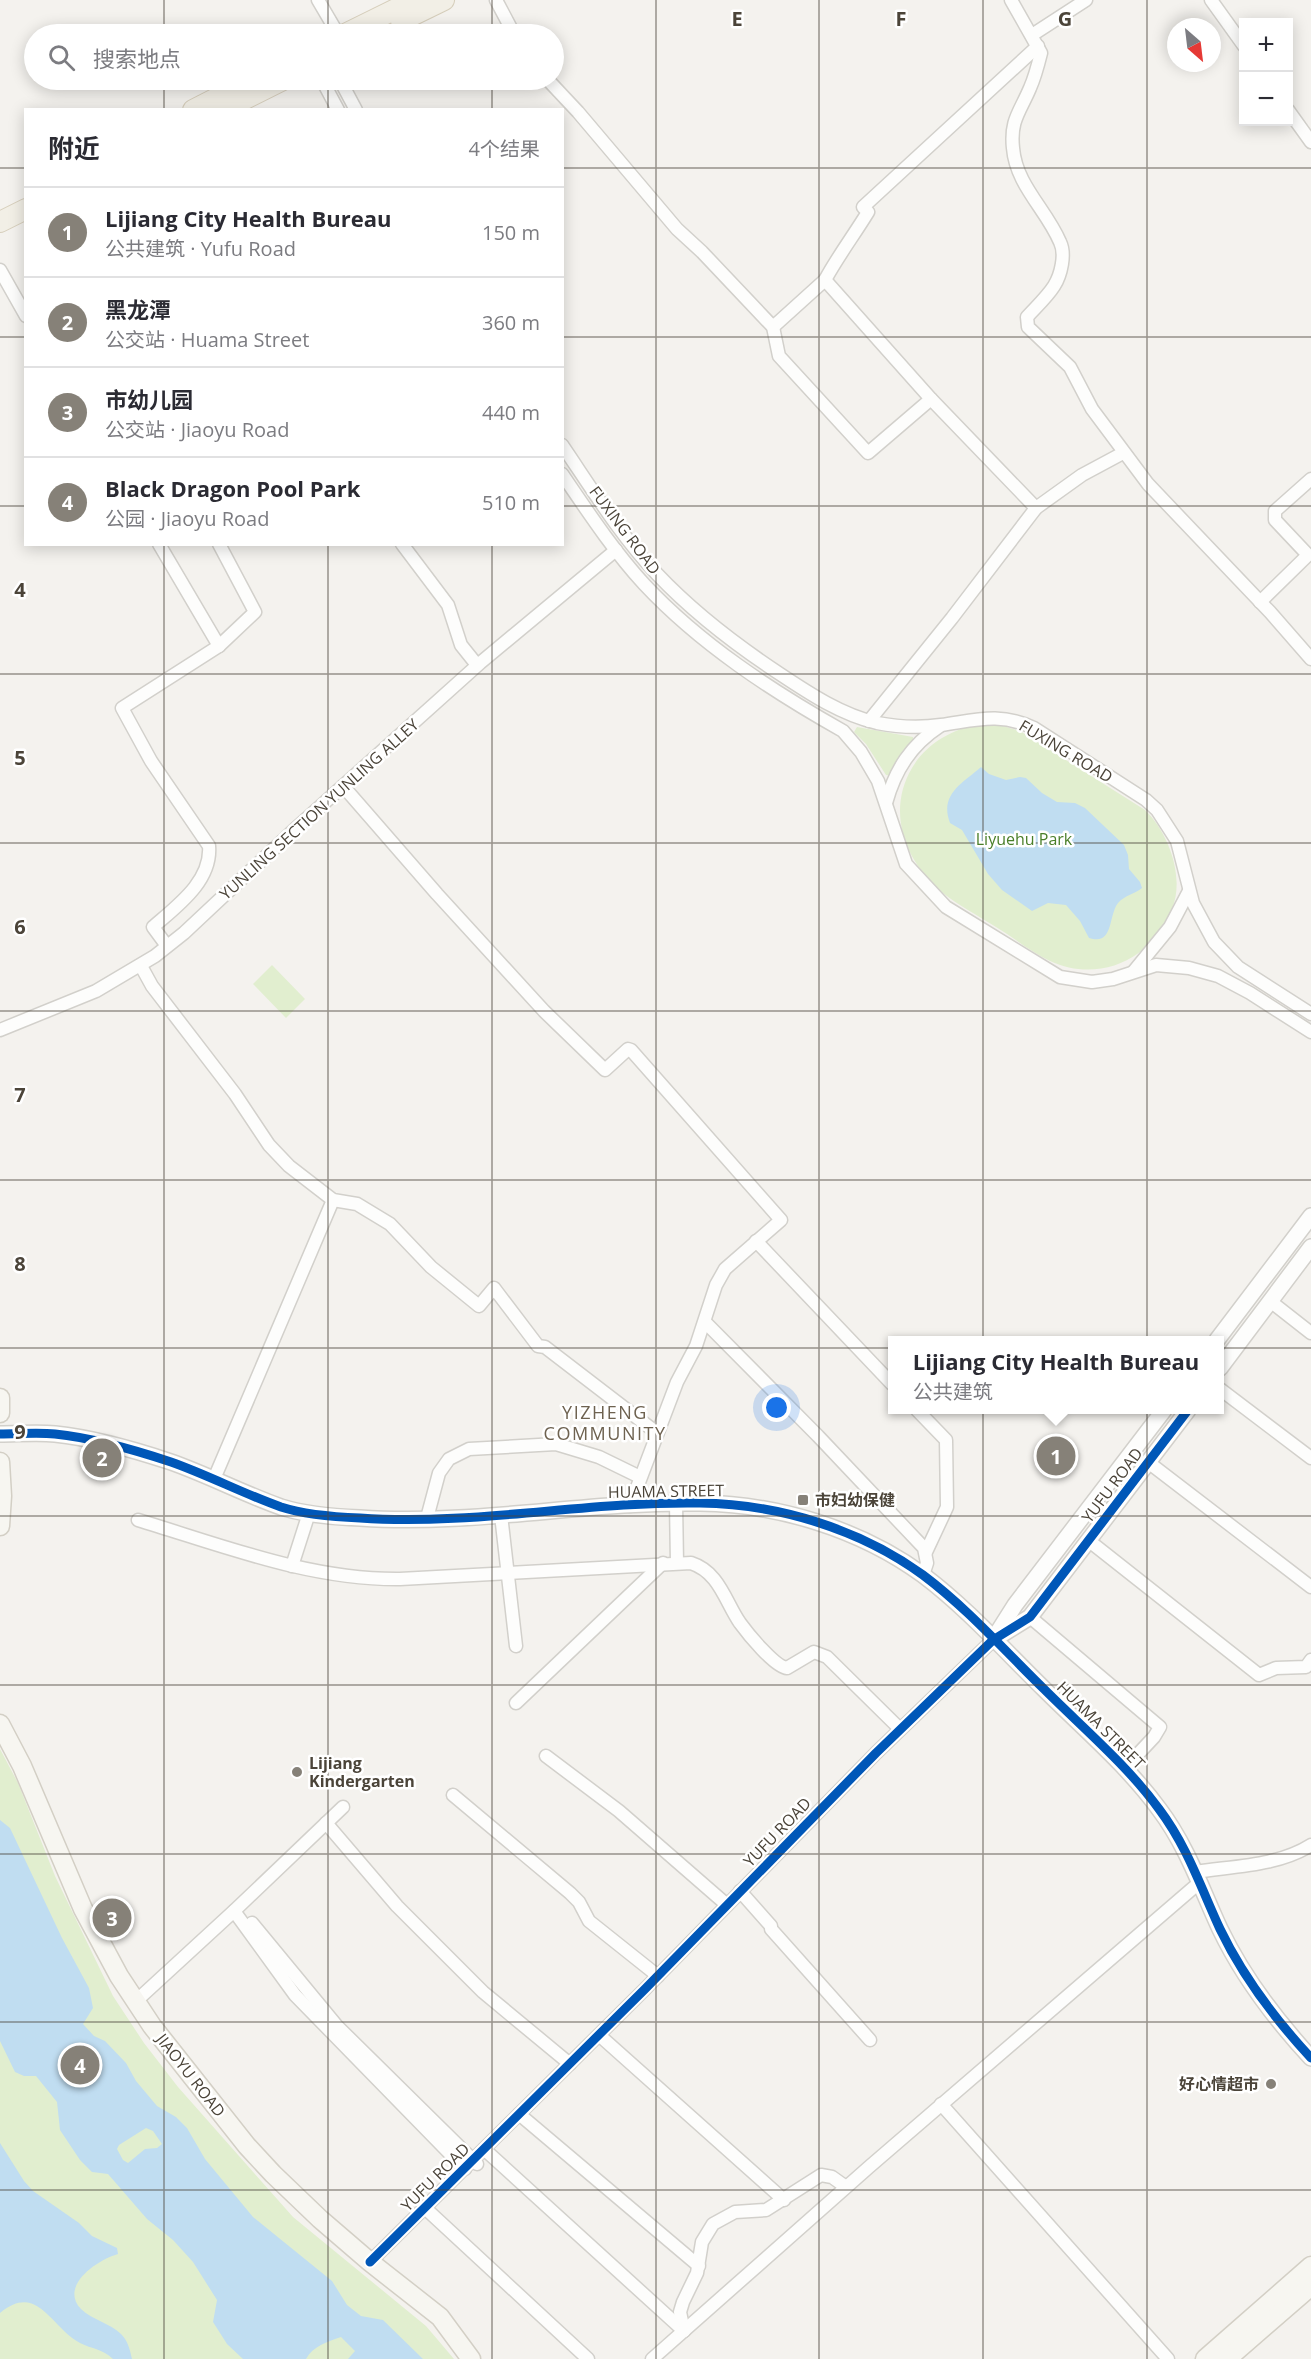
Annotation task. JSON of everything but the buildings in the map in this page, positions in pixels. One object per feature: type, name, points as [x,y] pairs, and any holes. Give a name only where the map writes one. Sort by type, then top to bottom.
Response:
[{"type":"main road","points":[[365,24],[414,0]]},
{"type":"main road","points":[[395,24],[444,0]]},
{"type":"main road","points":[[197,108],[234,90]]},
{"type":"main road","points":[[227,108],[264,90]]},
{"type":"main road","points":[[0,207],[24,196]]},
{"type":"main road","points":[[0,222],[24,210]]},
{"type":"main road","points":[[0,1398],[0,1413]]},
{"type":"main road","points":[[0,1462],[2,1496],[0,1526]]},
{"type":"main road","name":"JIAOYU ROAD","points":[[0,1724],[22,1766],[83,1909],[135,2002],[248,2146],[296,2197],[370,2262],[440,2317],[471,2359]]},
{"type":"main road","points":[[1205,2359],[1311,2266]]},
{"type":"main road","points":[[1227,2359],[1311,2286]]},
{"type":"street","points":[[318,0],[332,24]]},
{"type":"street","points":[[496,0],[509,24]]},
{"type":"street","points":[[1011,0],[1041,53],[1031,88],[1016,113],[1013,147],[1022,180],[1061,243],[1062,258],[1054,287],[1027,317],[1028,327],[1070,367],[1092,409],[1123,453],[1168,508],[1260,602],[1311,659]]},
{"type":"street","points":[[773,327],[825,280],[837,257],[849,244],[868,212],[863,207],[1035,40],[1086,0]]},
{"type":"street","points":[[1211,0],[1239,39]]},
{"type":"street","points":[[327,90],[337,108]]},
{"type":"street","points":[[345,90],[355,108]]},
{"type":"street","points":[[557,90],[596,132],[662,213],[773,327],[779,356],[868,453],[931,399]]},
{"type":"street","points":[[1293,117],[1311,141]]},
{"type":"street","points":[[0,270],[24,312]]},
{"type":"street","points":[[825,280],[931,399],[1036,508]]},
{"type":"street","name":"FUXING ROAD","points":[[564,448],[623,534],[674,592],[732,640],[829,705],[869,721],[910,727],[941,725],[988,717],[1022,723],[1146,800],[1166,820],[1177,841],[1189,891],[1206,930],[1229,959],[1245,972],[1311,1014]]},
{"type":"street","points":[[869,721],[1036,508],[1082,475],[1123,453]]},
{"type":"street","name":"FUXING ROAD","points":[[564,477],[616,550],[663,604],[715,647],[786,698],[843,731],[857,746],[870,766],[886,804],[906,864],[946,907],[1060,977],[1092,982],[1156,965],[1204,971],[1250,993],[1311,1032]]},
{"type":"street","points":[[1260,602],[1309,557],[1275,520],[1275,511],[1311,479]]},
{"type":"street","points":[[160,546],[219,646]]},
{"type":"street","points":[[167,946],[153,927],[178,906],[203,877],[209,861],[209,846],[151,761],[122,708],[219,646],[255,612],[220,546]]},
{"type":"street","points":[[404,546],[448,605],[460,645],[477,665]]},
{"type":"street","name":"YUNLING SECTION YUNLING ALLEY","points":[[0,1030],[32,1019],[96,991],[141,966],[167,946],[477,665],[616,550]]},
{"type":"street","points":[[886,804],[895,775],[903,762],[920,741],[941,725]]},
{"type":"street","points":[[343,786],[437,894],[544,1011],[605,1070],[628,1049],[631,1050],[781,1220],[725,1269],[716,1285],[696,1346],[677,1382],[630,1506]]},
{"type":"street","points":[[1132,973],[1158,944],[1180,910],[1189,891]]},
{"type":"street","points":[[141,966],[152,986],[235,1094],[269,1145],[289,1166],[333,1200],[357,1204],[390,1224],[431,1267],[479,1306],[494,1288],[538,1346],[545,1347],[657,1433]]},
{"type":"street","points":[[214,1479],[333,1200]]},
{"type":"street","points":[[1221,1336],[1311,1216]]},
{"type":"street","points":[[756,1241],[888,1380]]},
{"type":"street","points":[[1224,1363],[1311,1247]]},
{"type":"street","points":[[1270,1301],[1311,1333]]},
{"type":"street","points":[[705,1322],[818,1436],[926,1552]]},
{"type":"street","points":[[1224,1392],[1311,1458]]},
{"type":"street","points":[[921,1414],[946,1440],[947,1507],[926,1552],[927,1563],[923,1575]]},
{"type":"street","name":"YUFU ROAD","points":[[993,1640],[1015,1605],[1161,1414]]},
{"type":"street","name":"YUFU ROAD","points":[[370,2262],[658,1976],[900,1729],[993,1640],[1030,1617],[1185,1414]]},
{"type":"street","name":"HUAMA STREET","points":[[0,1434],[54,1434],[84,1439],[172,1462],[283,1507],[309,1513],[367,1519],[501,1515],[676,1503],[744,1506],[814,1522],[875,1546],[923,1575],[993,1640],[1124,1769],[1168,1822],[1237,1962],[1268,2007],[1310,2058]]},
{"type":"street","points":[[427,1518],[439,1473],[449,1459],[469,1449],[556,1444],[599,1457],[640,1477]]},
{"type":"street","points":[[1148,1462],[1311,1587]]},
{"type":"street","points":[[676,1503],[677,1563]]},
{"type":"street","points":[[292,1566],[309,1513]]},
{"type":"street","points":[[501,1515],[516,1646]]},
{"type":"street","points":[[138,1520],[292,1566],[338,1575],[379,1579],[691,1563],[709,1573],[722,1589],[740,1624],[777,1665],[788,1668],[814,1652],[827,1657],[900,1729]]},
{"type":"street","points":[[1088,1540],[1259,1675],[1276,1668],[1305,1667],[1311,1660]]},
{"type":"street","points":[[516,1703],[663,1563]]},
{"type":"street","points":[[1030,1617],[1160,1727],[1154,1737],[1124,1769]]},
{"type":"street","points":[[546,1756],[619,1811],[727,1905]]},
{"type":"street","points":[[453,1795],[570,1893],[579,1902],[589,1921],[658,1976]]},
{"type":"street","points":[[135,2002],[240,1913],[343,1807]]},
{"type":"street","points":[[326,1823],[397,1906],[483,1992],[570,2064]]},
{"type":"street","points":[[652,2359],[1197,1877],[1272,1861],[1311,1845]]},
{"type":"street","points":[[740,1891],[870,2040]]},
{"type":"street","points":[[240,1913],[337,2026],[478,2165]]},
{"type":"street","points":[[240,1913],[295,1995],[465,2169]]},
{"type":"street","points":[[599,2035],[784,2200]]},
{"type":"street","points":[[941,2104],[1168,2359]]},
{"type":"street","points":[[519,2114],[699,2266]]},
{"type":"street","points":[[484,2149],[684,2331]]},
{"type":"street","points":[[684,2331],[680,2312],[682,2302],[699,2266],[702,2242],[713,2224],[722,2217],[735,2212],[766,2210],[821,2175],[832,2177],[846,2187]]},
{"type":"street","points":[[425,2208],[588,2359]]},
{"type":"green space","name":"Liyuehu Park","points":[[978,724],[1000,725],[1020,731],[1145,810],[1154,820],[1168,843],[1172,856],[1177,884],[1176,897],[1163,927],[1138,953],[1105,968],[1087,970],[1050,961],[949,898],[918,867],[903,835],[900,819],[904,785],[918,759],[932,745],[949,734]]},
{"type":"green space","points":[[857,727],[913,737],[891,776],[886,775],[866,744],[854,732]]},
{"type":"green space","points":[[272,965],[305,999],[286,1018],[253,984]]},
{"type":"green space","points":[[0,1749],[18,1783],[55,1876],[113,1996],[144,2043],[178,2087],[293,2217],[426,2326],[454,2359],[0,2359]]},
{"type":"water","points":[[981,767],[989,774],[1006,780],[1026,778],[1042,793],[1057,802],[1075,803],[1085,808],[1124,845],[1128,855],[1129,869],[1142,888],[1118,903],[1107,934],[1103,938],[1089,938],[1080,921],[1066,905],[1048,903],[1032,911],[1002,890],[988,874],[962,830],[950,823],[947,813],[950,797],[960,784]]},
{"type":"water","points":[[0,1820],[10,1828],[62,1938],[89,1988],[93,2008],[83,2024],[94,2036],[105,2041],[126,2063],[136,2081],[157,2106],[176,2117],[187,2128],[205,2159],[253,2217],[332,2281],[347,2305],[361,2316],[383,2320],[423,2359],[348,2359],[355,2351],[341,2337],[316,2348],[306,2359],[243,2359],[227,2344],[213,2322],[217,2300],[193,2262],[173,2240],[147,2219],[108,2174],[92,2172],[80,2160],[60,2130],[57,2102],[36,2076],[24,2076],[15,2072],[0,2041]],"holes":[[[146,2128],[153,2131],[162,2144],[157,2148],[145,2149],[128,2163],[123,2160],[117,2149],[119,2145]]]},
{"type":"water","points":[[0,2143],[33,2191],[79,2223],[92,2236],[117,2248],[118,2254],[100,2262],[83,2275],[75,2292],[75,2300],[85,2313],[121,2334],[127,2343],[132,2359],[113,2359],[101,2351],[80,2343],[43,2310],[34,2305],[24,2302],[13,2305],[0,2313]]},
{"type":"cycle path","points":[[370,2262],[645,1989],[876,1753],[993,1640],[1030,1617],[1185,1414]]},
{"type":"cycle path","points":[[0,1434],[55,1434],[114,1445],[185,1467],[281,1507],[320,1515],[402,1520],[445,1519],[658,1503],[729,1504],[759,1508],[817,1522],[873,1544],[923,1575],[955,1601],[1133,1777],[1178,1838],[1220,1929],[1249,1981],[1272,2013],[1311,2058]]},
{"type":"place","name":"Lijiang City Health Bureau","points":[[1056,1456]]},
{"type":"place","name":"黑龙潭","points":[[102,1458]]},
{"type":"place","name":"市妇幼保健","points":[[803,1500]]},
{"type":"place","name":"Lijiang Kindergarten","points":[[297,1772]]},
{"type":"place","name":"市幼儿园","points":[[112,1918]]},
{"type":"place","name":"Black Dragon Pool Park","points":[[80,2065]]},
{"type":"place","name":"好心情超市","points":[[1271,2084]]},
{"type":"district","name":"YIZHENG COMMUNITY","points":[[605,1422]]}]
